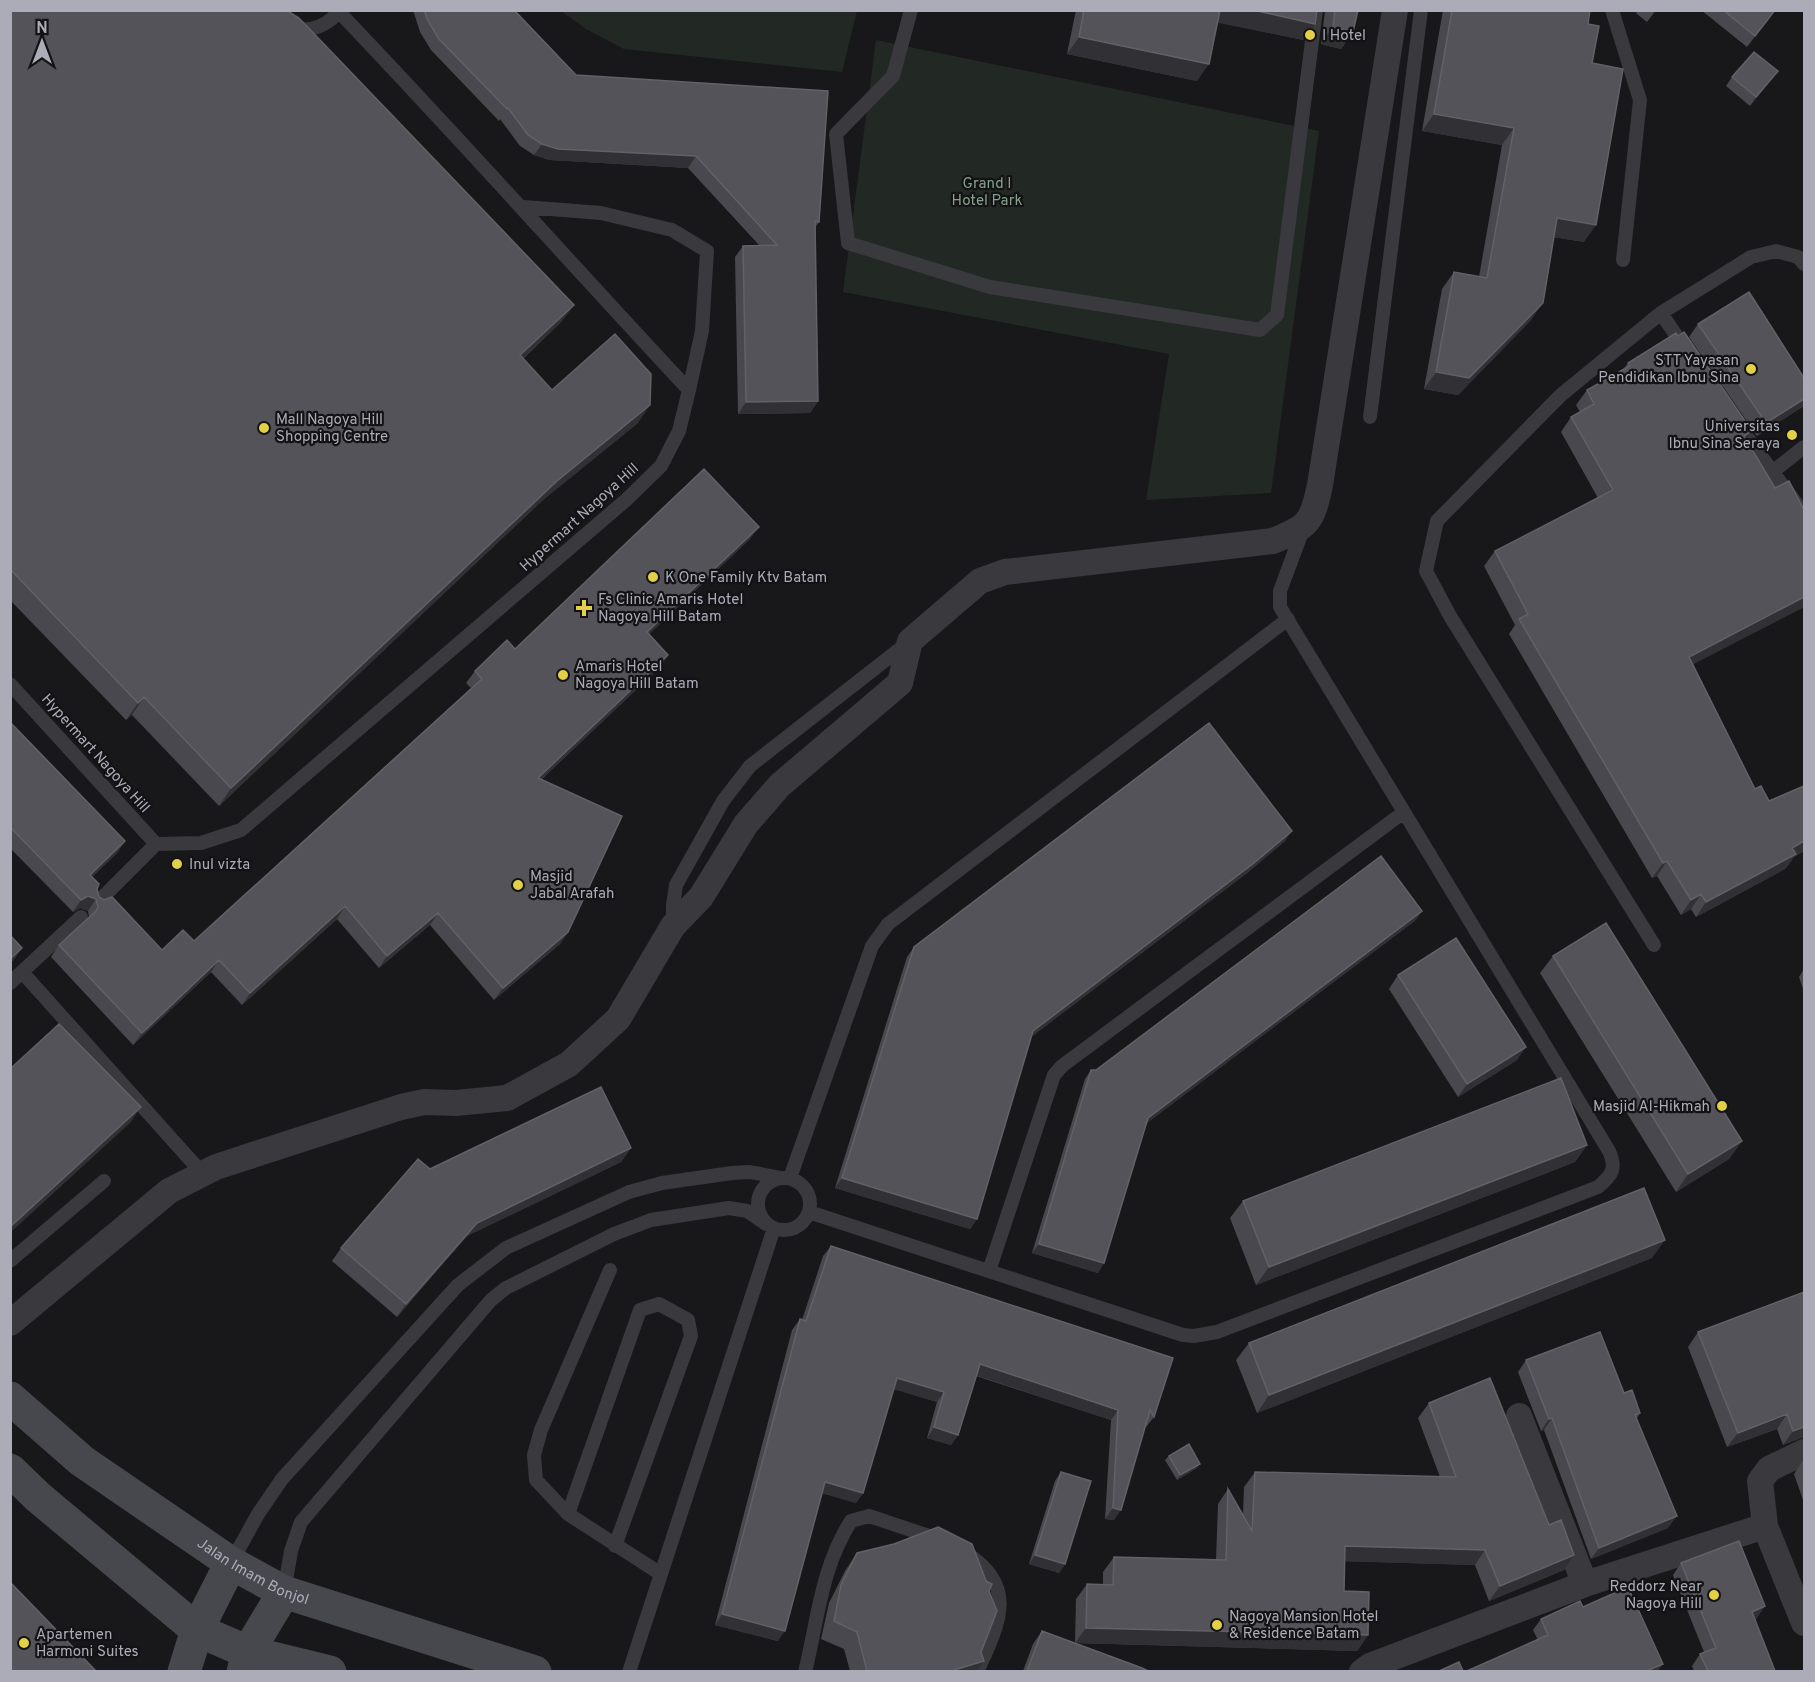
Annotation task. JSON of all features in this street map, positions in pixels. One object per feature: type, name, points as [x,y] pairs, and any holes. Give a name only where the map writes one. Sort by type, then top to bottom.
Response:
[{"type":"main road","name":"Jalan Imam Bonjol","points":[[10,1398],[82,1461],[231,1563],[284,1592],[535,1671]]},
{"type":"main road","points":[[10,1470],[38,1497],[197,1630],[245,1662],[330,1671]]},
{"type":"main road","points":[[184,1671],[197,1630],[231,1563]]},
{"type":"main road","points":[[245,1662],[284,1592]]},
{"type":"street","points":[[10,1323],[168,1191],[216,1167],[401,1107],[424,1102],[456,1103],[507,1098],[569,1064],[618,1019],[673,926],[701,897],[746,824],[780,785],[900,683],[910,641],[980,582],[1005,572],[1273,541],[1303,528],[1315,509],[1320,485],[1395,10]]},
{"type":"street","points":[[1519,1416],[1585,1584]]},
{"type":"street","points":[[1804,1452],[1764,1473],[1761,1487],[1765,1526],[1804,1623]]},
{"type":"street","points":[[1362,1671],[1585,1584],[1765,1526]]},
{"type":"lane","points":[[267,10],[283,25],[303,30],[324,26],[340,11],[524,207],[592,286],[689,390]]},
{"type":"lane","points":[[354,10],[356,29]]},
{"type":"lane","points":[[910,10],[893,76],[836,134],[848,243],[990,287],[1260,330],[1277,315],[1316,10]]},
{"type":"lane","points":[[1371,417],[1421,10]]},
{"type":"lane","points":[[1612,10],[1640,99],[1623,261]]},
{"type":"lane","name":"Hypermart Nagoya Hill","points":[[10,684],[156,844],[201,843],[241,830],[626,500],[661,466],[679,431],[702,331],[707,251],[672,230],[601,213],[524,207]]},
{"type":"lane","points":[[1654,945],[1450,616],[1426,571],[1437,521],[1561,394],[1661,313],[1751,257],[1776,251],[1798,257],[1804,264]]},
{"type":"lane","points":[[1661,313],[1693,360]]},
{"type":"lane","points":[[1732,416],[1771,473],[1804,514]]},
{"type":"lane","points":[[1771,473],[1804,447]]},
{"type":"lane","points":[[809,1212],[1183,1335],[1208,1335],[1598,1187],[1611,1175],[1614,1164],[1609,1151],[1280,607],[1279,598],[1303,528]]},
{"type":"lane","points":[[785,1178],[872,946],[888,924],[1288,620]]},
{"type":"lane","points":[[673,926],[672,905],[676,885],[723,801],[750,766],[910,641]]},
{"type":"lane","points":[[989,1271],[1054,1076],[1062,1066],[1404,812]]},
{"type":"lane","points":[[97,903],[156,844]]},
{"type":"lane","points":[[10,983],[81,917]]},
{"type":"lane","points":[[22,972],[203,1174]]},
{"type":"lane","points":[[231,1563],[258,1514],[282,1479],[458,1285],[506,1248],[629,1192],[662,1183],[750,1172],[785,1178],[805,1187],[811,1203],[809,1212],[799,1226],[791,1230],[770,1226],[747,1211],[729,1208],[651,1220],[614,1234],[506,1288],[491,1300],[301,1522],[291,1551],[284,1592]]},
{"type":"lane","points":[[770,1226],[761,1217],[758,1200],[765,1185],[785,1178]]},
{"type":"lane","points":[[10,1261],[104,1181]]},
{"type":"lane","points":[[629,1671],[770,1226]]},
{"type":"lane","points":[[610,1270],[541,1430],[534,1455],[536,1480],[568,1514],[661,1574]]},
{"type":"lane","points":[[568,1514],[640,1310],[659,1304],[688,1320],[691,1336],[615,1546]]},
{"type":"lane","points":[[805,1671],[827,1571],[836,1545],[850,1521],[869,1516],[938,1539],[985,1565],[996,1581],[1000,1614],[977,1671]]},
{"type":"green space","points":[[857,10],[842,72],[624,49],[586,29],[561,11]]},
{"type":"green space","name":"Grand I Hotel Park","points":[[876,40],[1319,131],[1271,493],[1146,500],[1169,354],[843,292]]},
{"type":"building","name":"Mall Nagoya Hill Shopping Centre","points":[[10,10],[286,10],[299,18],[574,305],[520,355],[552,390],[615,334],[651,374],[650,405],[557,481],[231,788],[144,697],[138,703],[10,569]]},
{"type":"building","points":[[424,10],[514,10],[576,75],[828,91],[819,222],[815,221],[818,401],[746,402],[743,246],[777,245],[696,156],[558,149],[542,144],[528,135],[508,108],[439,39]]},
{"type":"building","points":[[1084,10],[1220,10],[1209,64],[1079,37]]},
{"type":"building","points":[[1253,10],[1317,10],[1315,24]]},
{"type":"building","points":[[1335,10],[1358,10],[1353,32],[1333,27]]},
{"type":"building","points":[[1452,10],[1590,10],[1588,24],[1599,26],[1592,63],[1623,69],[1596,225],[1557,218],[1543,303],[1469,378],[1436,372],[1454,272],[1487,278],[1514,128],[1434,114]]},
{"type":"building","points":[[1723,10],[1775,10],[1755,36]]},
{"type":"building","points":[[1754,52],[1778,71],[1756,97],[1732,77]]},
{"type":"building","name":"STT Yayasan Pendidikan Ibnu Sina","points":[[1749,292],[1804,378],[1804,399],[1766,423],[1698,324]]},
{"type":"building","points":[[1684,332],[1752,431],[1744,436],[1775,488],[1789,481],[1804,510],[1804,597],[1689,657],[1755,789],[1761,786],[1769,801],[1804,786],[1804,841],[1792,848],[1796,854],[1706,902],[1701,894],[1691,900],[1667,861],[1663,863],[1519,619],[1528,614],[1495,551],[1613,490],[1571,417],[1594,404],[1587,390],[1630,366],[1628,363],[1676,333],[1678,336]]},
{"type":"building","points":[[704,469],[759,527],[647,632],[668,655],[538,778],[622,816],[568,932],[503,988],[438,913],[387,956],[345,906],[250,993],[219,960],[142,1033],[59,945],[98,907],[96,899],[88,896],[81,900],[10,827],[10,722],[125,841],[90,875],[99,884],[97,889],[99,897],[104,900],[112,897],[162,950],[183,930],[194,941],[482,679],[475,671],[507,640],[515,649]]},
{"type":"building","points":[[1209,723],[1292,831],[1254,863],[1033,1031],[977,1219],[842,1178],[914,947]]},
{"type":"building","points":[[1381,856],[1422,911],[1148,1118],[1104,1263],[1039,1244],[1091,1070],[1096,1070]]},
{"type":"building","points":[[1606,923],[1742,1141],[1688,1174],[1553,956]]},
{"type":"building","points":[[10,935],[22,948],[10,959]]},
{"type":"building","points":[[1456,938],[1526,1047],[1467,1084],[1398,975]]},
{"type":"building","points":[[59,1024],[141,1107],[10,1227],[10,1069]]},
{"type":"building","points":[[1561,1078],[1587,1145],[1269,1267],[1243,1201]]},
{"type":"building","points":[[601,1087],[631,1148],[477,1223],[406,1304],[341,1248],[418,1159],[430,1169]]},
{"type":"building","points":[[1644,1188],[1665,1240],[1269,1395],[1249,1343]]},
{"type":"building","points":[[831,1246],[1173,1358],[1154,1417],[1150,1410],[1121,1510],[1113,1508],[1118,1410],[980,1364],[958,1435],[934,1427],[944,1392],[897,1378],[863,1493],[825,1482],[785,1631],[722,1614],[800,1319],[806,1321]]},
{"type":"building","points":[[1804,1292],[1804,1427],[1793,1431],[1787,1414],[1738,1433],[1698,1332]]},
{"type":"building","points":[[1600,1332],[1624,1393],[1632,1390],[1640,1413],[1635,1415],[1677,1516],[1599,1548],[1552,1418],[1549,1419],[1526,1360]]},
{"type":"building","points":[[1490,1378],[1549,1525],[1561,1520],[1574,1555],[1500,1586],[1485,1550],[1345,1546],[1344,1591],[1369,1592],[1368,1635],[1086,1628],[1087,1584],[1113,1585],[1114,1557],[1226,1560],[1228,1489],[1252,1531],[1255,1472],[1456,1477],[1429,1403]]},
{"type":"building","points":[[1189,1444],[1200,1464],[1180,1475],[1169,1456]]},
{"type":"building","points":[[1061,1472],[1091,1481],[1065,1564],[1035,1555]]},
{"type":"building","points":[[938,1527],[972,1544],[986,1581],[992,1584],[989,1591],[997,1611],[981,1652],[984,1661],[951,1671],[867,1671],[857,1632],[834,1621],[841,1585],[857,1553],[894,1544]]},
{"type":"building","points":[[1739,1541],[1765,1606],[1752,1612],[1775,1671],[1708,1671],[1700,1654],[1716,1648],[1681,1563]]},
{"type":"building","points":[[10,1582],[96,1671],[10,1671]]},
{"type":"building","points":[[1628,1587],[1663,1664],[1646,1671],[1467,1671],[1548,1635],[1541,1619],[1580,1601],[1583,1607]]},
{"type":"building","points":[[1042,1631],[1142,1668],[1148,1671],[1027,1671]]},
{"type":"building","points":[[1459,1662],[1463,1671],[1439,1671]]},
{"type":"place","name":"I Hotel","points":[[1310,35]]},
{"type":"place","name":"STT Yayasan Pendidikan Ibnu Sina","points":[[1751,369]]},
{"type":"place","name":"Mall Nagoya Hill Shopping Centre","points":[[264,428]]},
{"type":"place","name":"Universitas Ibnu Sina Seraya","points":[[1792,435]]},
{"type":"place","name":"K One Family Ktv Batam","points":[[653,577]]},
{"type":"place","name":"Fs Clinic Amaris Hotel Nagoya Hill Batam","points":[[584,608]]},
{"type":"place","name":"Amaris Hotel Nagoya Hill Batam","points":[[563,675]]},
{"type":"place","name":"Inul vizta","points":[[177,864]]},
{"type":"place","name":"Masjid Jabal Arafah","points":[[518,885]]},
{"type":"place","name":"Masjid Al-Hikmah","points":[[1722,1106]]},
{"type":"place","name":"Reddorz Near Nagoya Hill","points":[[1714,1595]]},
{"type":"place","name":"Nagoya Mansion Hotel & Residence Batam","points":[[1217,1625]]},
{"type":"place","name":"Apartemen Harmoni Suites","points":[[24,1643]]}]
